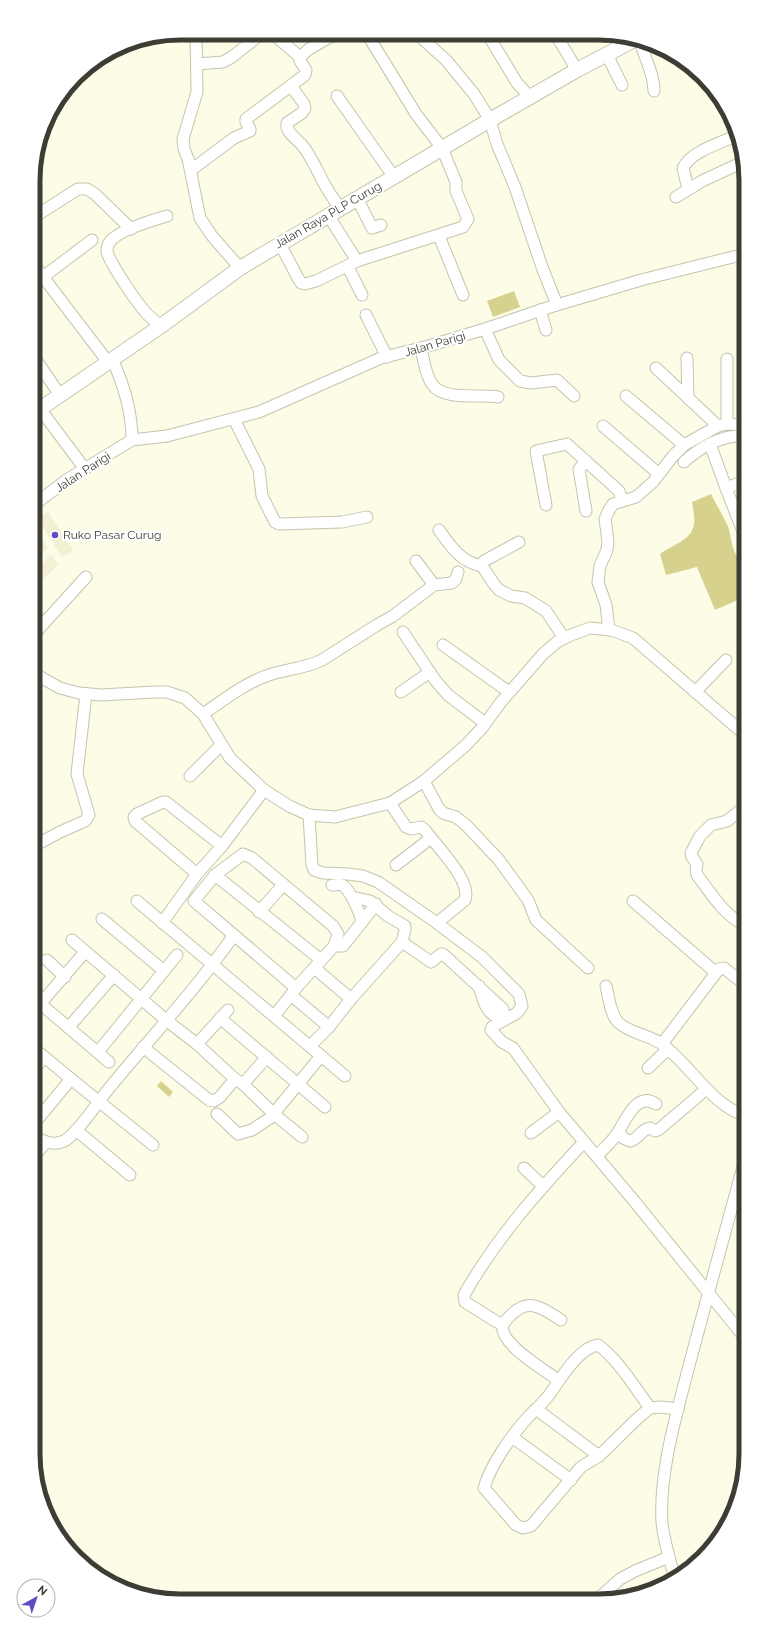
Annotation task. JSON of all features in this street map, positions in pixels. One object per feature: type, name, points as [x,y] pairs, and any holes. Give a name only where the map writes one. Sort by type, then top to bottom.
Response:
[{"type":"main road","name":"Jalan Raya PLP Curug","points":[[40,409],[161,326],[240,268],[490,120],[577,70],[627,43]]},
{"type":"street","points":[[196,40],[197,92],[184,140],[184,149],[200,218],[216,241],[240,268]]},
{"type":"street","points":[[197,64],[223,62],[232,57],[253,40]]},
{"type":"street","points":[[190,170],[234,138],[250,131],[246,119],[306,74],[306,70],[299,60],[300,57],[280,40]]},
{"type":"street","points":[[300,57],[309,49],[325,40]]},
{"type":"street","points":[[280,244],[298,278],[303,284],[316,281],[352,264],[420,240],[439,236],[464,227],[468,219],[456,191],[456,182],[442,148],[416,114],[371,40]]},
{"type":"street","points":[[424,40],[446,60],[474,94],[490,120],[497,144],[515,187],[542,267],[557,305]]},
{"type":"street","points":[[491,40],[518,83],[530,97]]},
{"type":"street","points":[[559,40],[577,70]]},
{"type":"street","points":[[642,46],[651,71],[654,91]]},
{"type":"street","points":[[610,52],[610,62],[622,85]]},
{"type":"street","points":[[291,86],[304,104],[305,108],[302,113],[288,122],[286,126],[302,146],[326,188],[362,294]]},
{"type":"street","points":[[337,96],[394,177]]},
{"type":"street","points":[[688,190],[683,168],[688,160],[704,150],[732,138]]},
{"type":"street","points":[[676,196],[738,164]]},
{"type":"street","points":[[40,213],[78,190],[86,189],[96,194],[131,229]]},
{"type":"street","points":[[357,198],[372,228],[380,225]]},
{"type":"street","points":[[161,326],[147,314],[128,289],[107,251],[107,246],[114,238],[131,229],[167,216]]},
{"type":"street","points":[[439,236],[463,295]]},
{"type":"street","points":[[43,277],[92,240]]},
{"type":"street","name":"Jalan Parigi","points":[[40,500],[68,480],[132,440],[167,436],[234,419],[275,406],[363,365],[387,357],[485,329],[540,310],[641,280],[739,256]]},
{"type":"street","points":[[40,273],[110,360],[126,394],[132,429],[132,440]]},
{"type":"street","points":[[540,310],[546,330]]},
{"type":"street","points":[[366,315],[387,357]]},
{"type":"street","points":[[485,329],[499,360],[520,381],[531,383],[557,380],[574,396]]},
{"type":"street","points":[[421,348],[430,380],[436,389],[454,395],[498,397]]},
{"type":"street","points":[[687,358],[688,398]]},
{"type":"street","points":[[722,425],[727,359]]},
{"type":"street","points":[[40,366],[60,396]]},
{"type":"street","points":[[656,368],[688,398],[722,425]]},
{"type":"street","points":[[626,396],[684,445]]},
{"type":"street","points":[[40,415],[85,469]]},
{"type":"street","points":[[234,419],[259,469],[262,496],[275,522],[279,524],[342,522],[367,517]]},
{"type":"street","points":[[608,630],[606,605],[598,582],[598,573],[607,550],[608,541],[605,519],[613,504],[636,498],[684,445],[722,425],[739,425]]},
{"type":"street","points":[[603,426],[659,474]]},
{"type":"street","points":[[684,462],[696,451],[710,444],[734,436],[739,436]]},
{"type":"street","points":[[546,505],[536,451],[567,444],[619,491],[622,501]]},
{"type":"street","points":[[710,444],[726,488],[739,517]]},
{"type":"street","points":[[586,461],[579,469],[586,511]]},
{"type":"street","points":[[726,488],[739,483]]},
{"type":"street","points":[[440,530],[457,554],[468,562],[482,566],[499,590],[511,596],[525,598],[546,611],[564,638]]},
{"type":"street","points":[[482,566],[486,560],[519,542]]},
{"type":"street","points":[[416,561],[434,585]]},
{"type":"street","points":[[203,714],[246,685],[271,674],[315,664],[393,616],[434,585],[452,583],[456,579],[458,572]]},
{"type":"street","points":[[40,628],[86,577]]},
{"type":"street","points":[[40,677],[60,688],[79,693],[102,695],[167,692],[185,698],[203,714],[230,758],[264,790],[289,806],[309,815],[335,817],[390,803],[424,781],[466,745],[485,724],[509,692],[551,646],[564,638],[590,628],[608,630],[626,635],[640,643],[739,730]]},
{"type":"street","points":[[403,632],[430,672],[448,695],[485,724]]},
{"type":"street","points":[[443,645],[509,692]]},
{"type":"street","points":[[695,692],[726,660]]},
{"type":"street","points":[[402,692],[430,672]]},
{"type":"street","points":[[40,843],[85,821],[89,815],[77,774],[86,694]]},
{"type":"street","points":[[190,776],[221,745]]},
{"type":"street","points":[[424,781],[439,809],[443,813],[456,817],[466,825],[499,860],[528,900],[536,920],[588,968]]},
{"type":"street","points":[[162,923],[197,874],[222,846],[264,790]]},
{"type":"street","points":[[197,874],[135,821],[134,816],[163,802],[166,802],[222,846]]},
{"type":"street","points":[[390,803],[406,827],[411,829],[422,827],[447,856],[462,881],[466,892],[465,900],[437,923]]},
{"type":"street","points":[[739,811],[727,821],[712,825],[700,836],[691,852],[692,857],[697,864],[697,875],[720,905],[739,921]]},
{"type":"street","points":[[309,815],[312,865],[314,870],[323,874],[348,874],[363,876],[378,882],[482,956],[519,994],[522,1006],[517,1013],[498,1023],[492,1027],[491,1030],[502,1042],[512,1048],[559,1112],[709,1293],[739,1326]]},
{"type":"street","points":[[396,865],[431,838]]},
{"type":"street","points":[[274,1016],[294,992],[321,960],[334,946],[338,934],[336,930],[252,858],[243,854],[215,875],[194,901],[234,935],[294,992],[329,1026]]},
{"type":"street","points":[[215,875],[259,912],[321,960]]},
{"type":"street","points":[[259,912],[283,885]]},
{"type":"street","points":[[332,885],[342,885],[352,897],[360,913],[362,922]]},
{"type":"street","points":[[310,1046],[402,942],[405,926],[388,916],[376,904],[352,897]]},
{"type":"street","points":[[137,901],[345,1076]]},
{"type":"street","points":[[633,901],[715,972]]},
{"type":"street","points":[[334,946],[343,946],[376,904]]},
{"type":"street","points":[[102,920],[164,971]]},
{"type":"street","points":[[41,1140],[59,1144],[66,1140],[76,1130],[98,1101],[213,965],[234,935]]},
{"type":"street","points":[[72,940],[166,1020],[197,1044],[274,1114],[302,1137]]},
{"type":"street","points":[[402,942],[431,962],[443,954],[479,986]]},
{"type":"street","points":[[40,1000],[65,977],[85,952]]},
{"type":"street","points":[[98,1052],[177,955]]},
{"type":"street","points":[[47,960],[65,977]]},
{"type":"street","points":[[648,1068],[665,1047],[715,972],[724,968],[739,980]]},
{"type":"street","points":[[318,971],[351,999]]},
{"type":"street","points":[[69,1027],[114,975]]},
{"type":"street","points":[[606,986],[613,1011],[619,1023],[665,1047],[706,1089],[732,1109],[739,1112]]},
{"type":"street","points":[[40,1004],[109,1062]]},
{"type":"street","points":[[197,1044],[224,1014],[267,1057],[325,1108]]},
{"type":"street","points":[[143,1047],[209,1100],[214,1101],[239,1082],[267,1057]]},
{"type":"street","points":[[40,1054],[153,1145]]},
{"type":"street","points":[[217,1114],[238,1134],[252,1130],[274,1114],[321,1056]]},
{"type":"street","points":[[40,1116],[70,1079]]},
{"type":"street","points":[[619,1132],[623,1138],[630,1141],[637,1138],[645,1129],[650,1128],[655,1131],[658,1130],[680,1113],[706,1089]]},
{"type":"street","points":[[597,1156],[619,1132],[637,1104],[647,1100],[656,1104]]},
{"type":"street","points":[[531,1133],[559,1112]]},
{"type":"street","points":[[76,1130],[130,1175]]},
{"type":"street","points":[[503,1324],[497,1322],[465,1302],[464,1294],[487,1258],[543,1186],[584,1142]]},
{"type":"street","points":[[524,1168],[543,1186]]},
{"type":"street","points":[[674,1572],[668,1557],[662,1522],[670,1443],[739,1182]]},
{"type":"street","points":[[558,1380],[517,1350],[509,1342],[503,1332],[502,1327],[516,1309],[527,1305],[548,1312],[560,1320]]},
{"type":"street","points":[[650,1408],[622,1371],[598,1345],[594,1346],[584,1352],[558,1380],[549,1394],[512,1436],[491,1470],[484,1488],[516,1525],[523,1528],[531,1526],[581,1467],[599,1456],[623,1431],[650,1408],[661,1407],[678,1409]]},
{"type":"street","points":[[536,1409],[599,1456]]},
{"type":"street","points":[[512,1436],[571,1480]]},
{"type":"street","points":[[604,1594],[620,1579],[668,1557]]},
{"type":"shaded area","points":[[514,291],[520,307],[493,317],[487,301]]},
{"type":"shaded area","points":[[711,494],[727,524],[734,550],[739,559],[739,601],[738,600],[715,610],[697,567],[666,575],[660,554],[681,542],[690,534],[694,524],[692,502]]},
{"type":"shaded area","name":"Ruko Pasar Curug","points":[[48,512],[73,550],[62,557],[40,524],[40,517]]},
{"type":"shaded area","points":[[40,537],[48,548],[40,554]]},
{"type":"shaded area","name":"Ruko Pasar Curug","points":[[51,555],[59,564],[40,583],[40,565]]},
{"type":"shaded area","points":[[161,1081],[173,1092],[169,1097],[157,1086]]},
{"type":"place","name":"Ruko Pasar Curug","points":[[55,535]]}]
